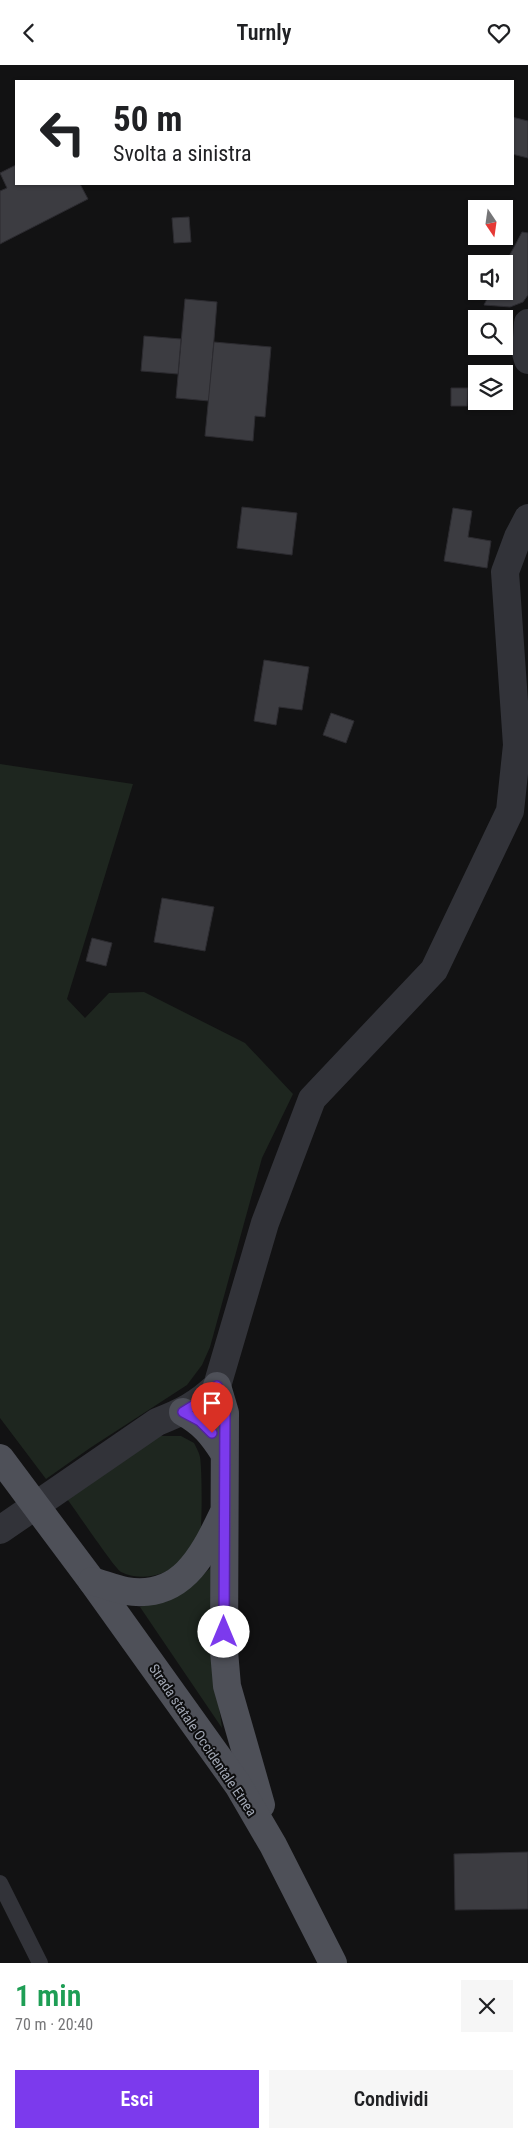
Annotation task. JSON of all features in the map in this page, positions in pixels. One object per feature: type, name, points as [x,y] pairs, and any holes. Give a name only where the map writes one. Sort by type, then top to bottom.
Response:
[{"type":"main road","points":[[217,1386],[225,1413],[224,1651],[227,1686],[273,1845]]},
{"type":"main road","points":[[183,1412],[200,1421],[212,1433],[224,1453]]},
{"type":"main road","name":"Strada statale Occidentale Etnea","points":[[0,1458],[92,1581],[238,1785],[273,1845],[333,1963]]},
{"type":"main road","points":[[92,1581],[126,1591],[147,1592],[168,1587],[189,1572],[208,1544],[224,1513]]},
{"type":"street","points":[[528,323],[526,353],[528,360]]},
{"type":"street","points":[[0,1530],[157,1422],[183,1412],[201,1401],[217,1386],[265,1223],[312,1099],[434,970],[510,811],[517,745],[505,572],[518,537],[528,518]]},
{"type":"lane","points":[[0,1883],[40,1963]]},
{"type":"shaded area","points":[[0,764],[133,784],[67,999],[85,1018],[109,993],[144,992],[245,1043],[293,1094],[262,1158],[210,1347],[202,1365],[187,1385],[46,1479],[0,1418]]},
{"type":"shaded area","points":[[158,1436],[181,1436],[194,1443],[200,1457],[201,1526],[198,1539],[191,1551],[172,1569],[147,1577],[134,1576],[121,1572],[117,1568],[67,1499]]},
{"type":"shaded area","points":[[214,1565],[214,1672],[222,1728],[140,1607],[179,1590],[197,1579]]},
{"type":"building","points":[[514,118],[528,121],[528,158],[514,154]]},
{"type":"building","points":[[15,166],[15,185],[81,185],[88,199],[0,244],[0,191],[7,188],[0,173]]},
{"type":"building","points":[[189,217],[191,242],[174,243],[172,218]]},
{"type":"building","points":[[522,232],[528,233],[528,295],[523,302],[510,307],[484,305],[486,300],[513,300],[513,255],[510,255]]},
{"type":"building","points":[[185,299],[217,302],[209,401],[176,398]]},
{"type":"building","points":[[144,336],[181,339],[178,374],[141,371]]},
{"type":"building","points":[[214,342],[271,347],[265,417],[255,416],[253,441],[205,436]]},
{"type":"building","points":[[451,388],[468,388],[467,406],[451,406]]},
{"type":"building","points":[[242,507],[297,513],[292,555],[237,548]]},
{"type":"building","points":[[453,508],[472,511],[468,537],[491,541],[487,568],[444,561]]},
{"type":"building","points":[[264,660],[309,667],[302,710],[279,707],[276,725],[254,721]]},
{"type":"building","points":[[331,713],[354,721],[346,743],[323,735]]},
{"type":"building","points":[[162,898],[214,907],[205,951],[154,942]]},
{"type":"building","points":[[92,938],[112,943],[106,966],[86,961]]},
{"type":"building","points":[[528,1852],[528,1909],[455,1910],[454,1854]]},
{"type":"route","points":[[212,1433],[200,1421],[183,1412],[201,1401],[217,1386],[225,1413],[223,1478],[224,1632]]}]
